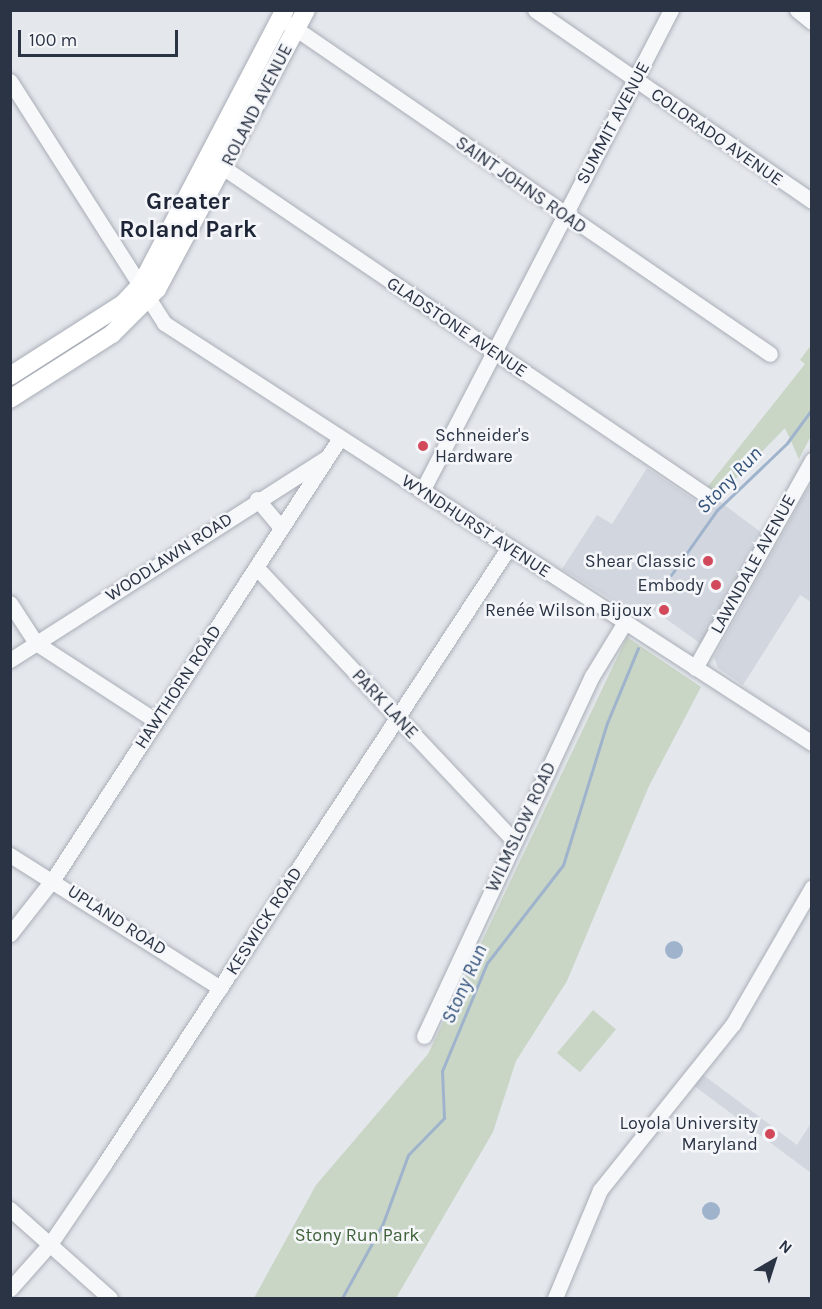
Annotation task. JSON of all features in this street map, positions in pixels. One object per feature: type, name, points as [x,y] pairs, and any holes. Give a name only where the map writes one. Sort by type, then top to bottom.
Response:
[{"type":"main road","name":"ROLAND AVENUE","points":[[10,399],[112,334],[145,292],[224,169],[306,10]]},
{"type":"main road","name":"ROLAND AVENUE","points":[[10,376],[145,292],[208,158],[281,12]]},
{"type":"street","name":"COLORADO AVENUE","points":[[535,10],[812,201]]},
{"type":"street","name":"SUMMIT AVENUE","points":[[422,491],[671,10]]},
{"type":"street","points":[[797,10],[812,21]]},
{"type":"street","name":"SAINT JOHNS ROAD","points":[[281,12],[295,32],[770,354]]},
{"type":"street","name":"WYNDHURST AVENUE","points":[[10,81],[164,323],[812,744]]},
{"type":"street","name":"GLADSTONE AVENUE","points":[[208,158],[492,354],[706,495]]},
{"type":"street","name":"HAWTHORN ROAD","points":[[10,933],[54,878],[340,438]]},
{"type":"street","name":"WOODLAWN ROAD","points":[[10,660],[328,456]]},
{"type":"street","name":"LAWNDALE AVENUE","points":[[695,668],[812,460]]},
{"type":"street","points":[[257,500],[281,528]]},
{"type":"street","name":"KESWICK ROAD","points":[[10,1289],[50,1244],[509,547]]},
{"type":"street","name":"PARK LANE","points":[[256,567],[514,841]]},
{"type":"street","points":[[10,603],[36,643],[156,721]]},
{"type":"street","name":"WILMSLOW ROAD","points":[[424,1036],[592,676],[624,622]]},
{"type":"street","name":"UPLAND ROAD","points":[[10,855],[54,878],[220,988]]},
{"type":"street","points":[[555,1299],[600,1190],[733,1024],[812,887]]},
{"type":"street","points":[[10,1209],[110,1299]]},
{"type":"shaded area","points":[[647,468],[702,505],[711,495],[762,533],[701,644],[651,608],[617,603],[562,569],[597,515],[612,524]]},
{"type":"shaded area","points":[[811,483],[811,602],[800,595],[743,685],[718,668],[714,657]]},
{"type":"shaded area","name":"Loyola University Maryland","points":[[702,1074],[797,1145],[811,1123],[811,1173],[693,1085]]},
{"type":"green space","points":[[811,345],[811,436],[799,459],[785,428],[716,499],[705,490],[805,364],[800,360]]},
{"type":"green space","name":"Stony Run Park","points":[[627,637],[701,687],[649,786],[567,981],[516,1061],[493,1132],[396,1298],[254,1298],[316,1185],[428,1054]]},
{"type":"green space","points":[[593,1010],[616,1029],[580,1072],[557,1053]]},
{"type":"water","points":[[674,941],[680,944],[683,950],[680,956],[674,959],[668,956],[665,950],[668,944]]},
{"type":"water","points":[[711,1202],[717,1205],[720,1211],[717,1217],[711,1220],[705,1217],[702,1211],[705,1205]]},
{"type":"waterway","name":"Stony Run","points":[[671,575],[717,510],[787,443],[812,409]]},
{"type":"waterway","name":"Stony Run","points":[[342,1298],[383,1223],[408,1155],[444,1118],[442,1071],[487,963],[563,865],[607,723],[638,648]]},
{"type":"place","name":"Schneider's Hardware","points":[[423,446]]},
{"type":"place","name":"Shear Classic","points":[[708,561]]},
{"type":"place","name":"Embody","points":[[716,585]]},
{"type":"place","name":"Renée Wilson Bijoux","points":[[664,610]]},
{"type":"place","name":"Loyola University Maryland","points":[[770,1134]]},
{"type":"district","name":"Greater Roland Park","points":[[188,216]]}]
